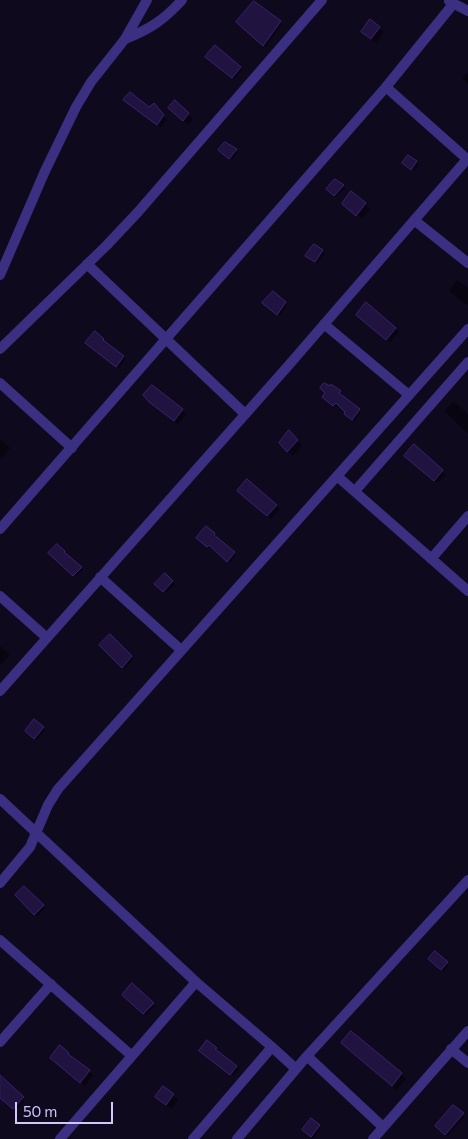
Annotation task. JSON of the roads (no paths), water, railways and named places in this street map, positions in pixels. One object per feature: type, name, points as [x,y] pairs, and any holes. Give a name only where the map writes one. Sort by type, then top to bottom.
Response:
[{"type":"street","points":[[0,275],[41,179],[76,107],[91,82],[125,39],[147,0]]},
{"type":"street","points":[[125,39],[154,26],[182,0]]},
{"type":"street","points":[[0,349],[138,212],[322,0]]},
{"type":"street","points":[[0,529],[386,88],[451,2],[468,11]]},
{"type":"street","points":[[0,691],[468,159],[386,88]]},
{"type":"street","points":[[414,220],[468,263]]},
{"type":"street","points":[[87,264],[245,414]]},
{"type":"street","points":[[324,324],[409,396]]},
{"type":"street","points":[[0,883],[30,847],[48,805],[58,789],[468,329]]},
{"type":"street","points":[[355,492],[468,362]]},
{"type":"street","points":[[0,383],[72,448]]},
{"type":"street","points":[[337,476],[468,591]]},
{"type":"street","points":[[432,559],[468,516]]},
{"type":"street","points":[[100,578],[181,650]]},
{"type":"street","points":[[0,596],[47,638]]},
{"type":"street","points":[[0,799],[196,982],[296,1069]]},
{"type":"street","points":[[237,1139],[307,1056],[468,880]]},
{"type":"street","points":[[0,940],[132,1056]]},
{"type":"street","points":[[60,1139],[196,982]]},
{"type":"street","points":[[0,1042],[51,984]]},
{"type":"street","points":[[373,1139],[468,1031]]},
{"type":"street","points":[[193,1139],[272,1047]]},
{"type":"street","points":[[452,1049],[468,1063]]},
{"type":"street","points":[[307,1056],[383,1127]]}]
